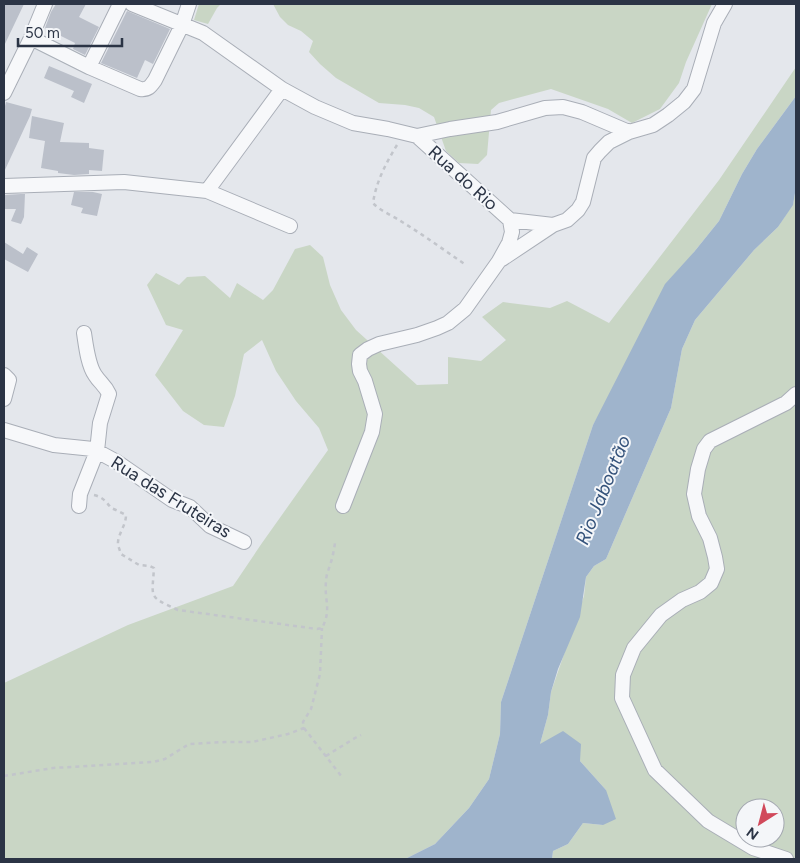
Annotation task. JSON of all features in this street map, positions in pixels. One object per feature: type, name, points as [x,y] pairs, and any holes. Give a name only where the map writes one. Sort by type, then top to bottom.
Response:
[{"type":"street","points":[[4,93],[45,4]]},
{"type":"street","points":[[89,67],[120,4]]},
{"type":"street","points":[[132,4],[203,33],[282,89],[315,107],[353,123],[417,136],[496,122],[545,108],[563,107],[582,112],[629,132]]},
{"type":"street","points":[[30,38],[89,67],[146,90],[155,80],[182,25],[189,4]]},
{"type":"street","points":[[500,260],[553,224],[567,220],[578,210],[583,202],[594,158],[609,142],[629,132],[653,125],[684,102],[694,89],[714,23],[724,4]]},
{"type":"street","points":[[207,191],[282,89]]},
{"type":"street","name":"Rua do Rio","points":[[417,136],[510,220],[553,224]]},
{"type":"street","points":[[4,186],[124,182],[207,191],[290,226]]},
{"type":"street","name":"Rua do Rio","points":[[343,506],[372,432],[375,414],[358,364],[360,355],[379,344],[437,328],[448,323],[466,309],[500,260],[509,243],[512,232],[510,220]]},
{"type":"street","name":"Rua das Fruteiras","points":[[79,506],[81,491],[97,451],[100,424],[109,394],[106,387],[94,373],[88,357],[84,333]]},
{"type":"street","points":[[4,375],[8,380],[4,399]]},
{"type":"street","points":[[786,859],[753,848],[708,821],[654,770],[622,698],[623,675],[634,648],[661,615],[682,600],[700,592],[711,582],[717,568],[710,538],[699,516],[694,494],[698,469],[704,449],[710,441],[786,403],[796,394]]},
{"type":"street","name":"Rua das Fruteiras","points":[[4,430],[54,445],[93,449],[118,462],[172,500],[190,507],[210,526],[244,542]]},
{"type":"path","points":[[397,131],[398,144],[385,166],[373,203],[466,265]]},
{"type":"path","points":[[81,491],[99,496],[111,508],[126,515],[118,544],[121,554],[139,565],[154,568],[152,593],[158,601],[178,610],[317,630],[322,628]]},
{"type":"path","points":[[335,543],[326,579],[325,596],[328,610],[326,621],[322,628],[320,674],[311,709],[303,722],[304,728],[342,777]]},
{"type":"path","points":[[4,776],[53,768],[152,762],[165,759],[189,744],[252,742],[288,734],[304,728]]},
{"type":"path","points":[[326,756],[361,735]]},
{"type":"green space","points":[[199,4],[221,4],[208,24],[194,20]]},
{"type":"green space","points":[[273,4],[712,4],[686,62],[679,83],[660,109],[632,123],[608,109],[551,89],[499,103],[491,110],[487,155],[478,164],[459,163],[446,151],[434,117],[419,108],[379,103],[336,78],[309,52],[313,41],[301,31],[288,25],[280,17]]},
{"type":"green space","points":[[796,67],[796,96],[757,149],[742,174],[719,221],[694,252],[593,425],[501,702],[500,734],[489,779],[469,808],[435,844],[405,859],[4,859],[4,683],[128,625],[233,586],[328,450],[319,428],[296,401],[276,371],[262,340],[244,354],[235,396],[224,427],[204,425],[183,411],[155,375],[183,330],[166,325],[147,285],[156,273],[179,285],[187,277],[205,276],[230,298],[237,283],[263,300],[273,290],[295,249],[310,245],[323,257],[330,285],[341,310],[356,330],[417,385],[448,384],[448,357],[481,361],[506,340],[482,317],[503,302],[550,308],[567,301],[609,323],[719,180]]},
{"type":"green space","points":[[796,187],[796,859],[552,859],[553,851],[568,844],[583,823],[603,825],[606,790],[580,761],[540,744],[548,715],[551,692],[584,596],[586,577],[594,566],[606,559],[671,408],[682,349],[695,320],[754,250],[778,227],[793,204]]},
{"type":"water","name":"Rio Jaboatão","points":[[796,96],[796,187],[793,205],[778,227],[754,250],[695,320],[682,349],[671,408],[606,559],[594,566],[586,577],[580,617],[558,669],[551,692],[548,715],[540,744],[563,731],[581,744],[580,761],[606,790],[616,819],[603,825],[583,823],[568,844],[553,851],[552,859],[405,859],[435,844],[469,808],[489,779],[500,734],[501,702],[593,425],[665,284],[719,221],[742,174],[757,149]]},
{"type":"building","points":[[4,4],[24,4],[4,46]]},
{"type":"building","points":[[56,4],[86,4],[79,17],[99,27],[85,55],[73,49],[75,43],[45,28]]},
{"type":"building","points":[[127,11],[170,29],[153,64],[145,60],[137,78],[101,63]]},
{"type":"building","points":[[49,66],[92,84],[84,103],[71,97],[74,91],[44,78]]},
{"type":"building","points":[[6,102],[32,109],[4,172],[4,110]]},
{"type":"building","points":[[32,116],[64,123],[60,142],[89,143],[89,148],[104,150],[102,171],[89,170],[89,174],[74,175],[41,168],[45,141],[29,138]]},
{"type":"building","points":[[74,192],[102,194],[97,216],[81,213],[83,208],[71,205]]},
{"type":"building","points":[[25,194],[24,217],[21,224],[11,221],[16,209],[5,209],[5,195]]},
{"type":"building","points":[[4,242],[23,254],[27,247],[38,254],[28,272],[4,259]]}]
